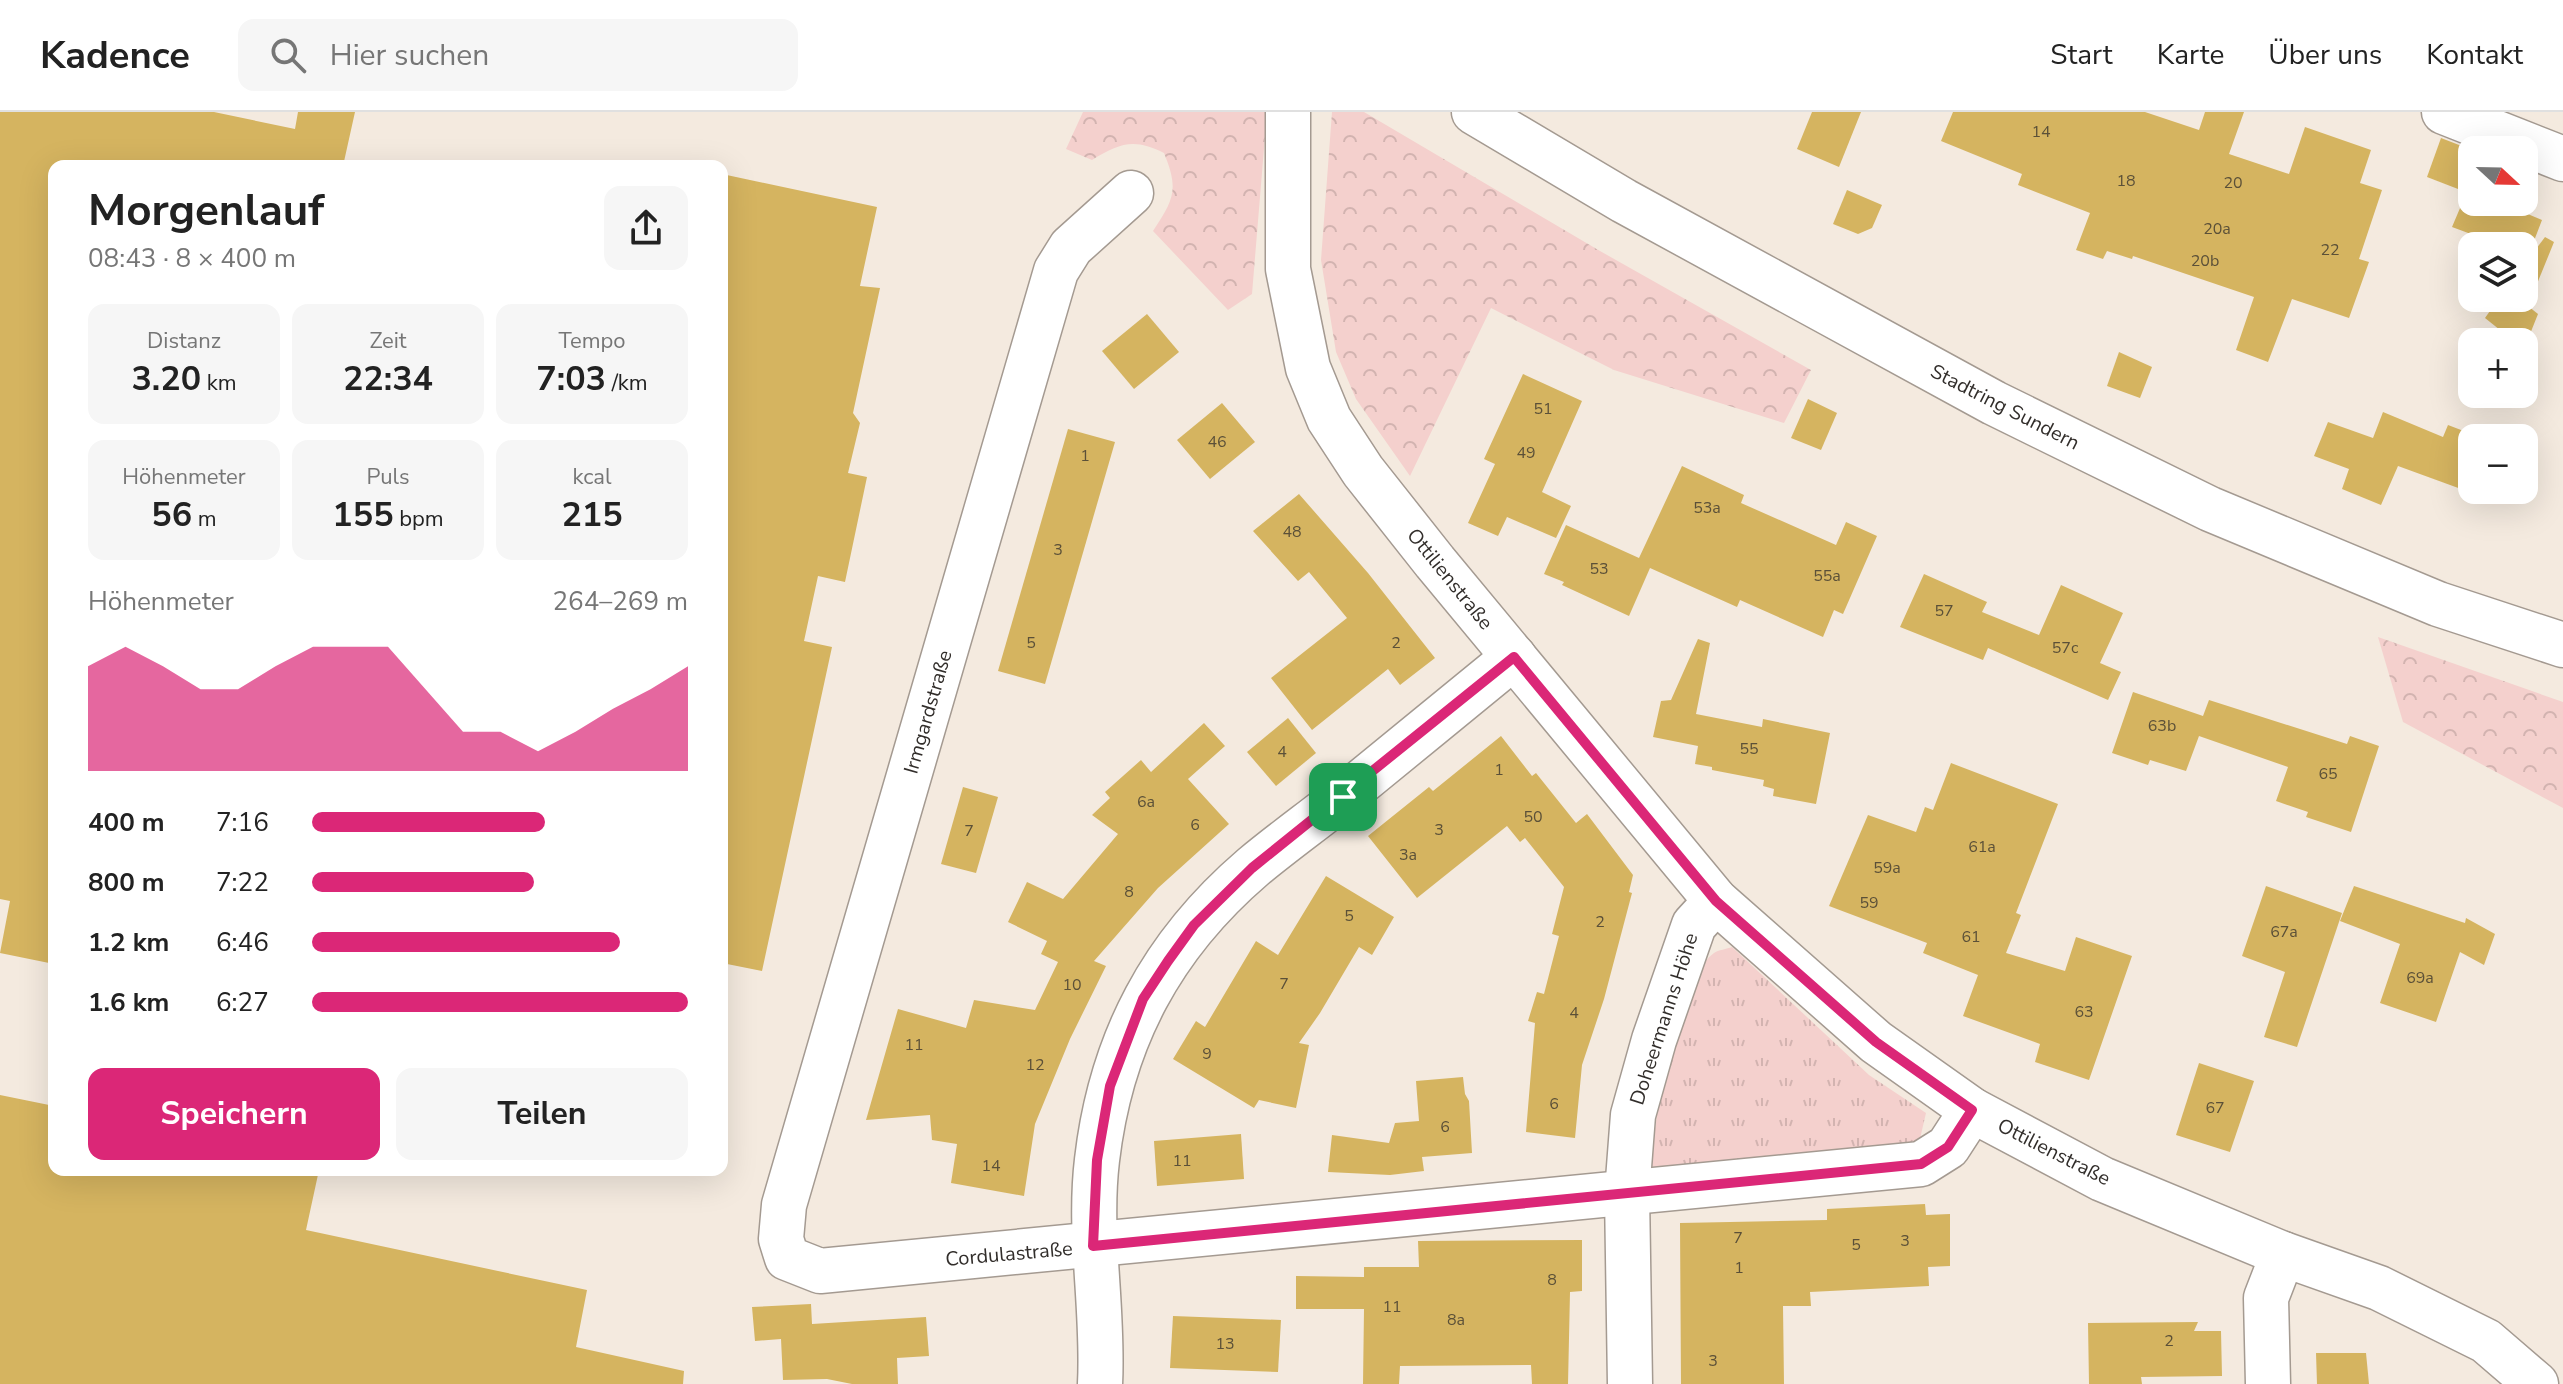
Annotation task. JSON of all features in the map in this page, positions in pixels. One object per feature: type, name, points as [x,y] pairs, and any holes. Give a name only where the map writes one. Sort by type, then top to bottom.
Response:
[{"type":"street","name":"Ottilienstraße","points":[[1288,112],[1288,269],[1308,368],[1329,419],[1363,471],[1716,901],[1876,1042],[1972,1110],[2102,1179],[2283,1254],[2379,1288],[2486,1341],[2536,1384]]},
{"type":"street","name":"Stadtring Sundern","points":[[1474,112],[1624,201],[1994,403],[2183,496],[2438,604],[2563,645]]},
{"type":"street","points":[[2444,112],[2563,159]]},
{"type":"street","name":"Irmgardstraße","points":[[787,1258],[781,1239],[784,1205],[1056,271],[1071,247],[1131,193]]},
{"type":"street","points":[[1100,1384],[1102,1347],[1093,1246],[1097,1160],[1110,1086],[1143,999],[1194,925],[1252,868],[1514,657]]},
{"type":"street","name":"Doheermanns Höhe","points":[[1630,1384],[1627,1193],[1633,1115],[1654,1040],[1694,925],[1716,901]]},
{"type":"street","name":"Cordulastraße","points":[[787,1258],[820,1271],[1921,1164],[1948,1147],[1972,1110]]},
{"type":"street","points":[[2268,1384],[2266,1298],[2283,1254]]},
{"type":"green space","points":[[1083,112],[1267,112],[1252,294],[1228,310],[1153,231],[1166,211],[1172,194],[1172,176],[1164,153],[1144,145],[1127,144],[1092,160],[1066,149]]},
{"type":"green space","points":[[1332,112],[1364,112],[1600,251],[1811,370],[1784,423],[1614,370],[1491,308],[1410,476],[1356,399],[1336,352],[1321,260]]},
{"type":"green space","points":[[2378,637],[2563,702],[2563,808],[2403,722]]},
{"type":"green space","points":[[1732,947],[1869,1075],[1926,1113],[1919,1143],[1791,1158],[1651,1167],[1662,1085],[1687,992],[1700,969],[1714,953]]},
{"type":"building","points":[[0,112],[214,112],[295,129],[298,112],[355,112],[344,160],[48,160],[48,963],[0,953],[10,901],[0,899]]},
{"type":"building","points":[[1812,112],[1861,112],[1839,167],[1797,149]]},
{"type":"building","points":[[1953,112],[2145,112],[2199,130],[2205,112],[2244,112],[2229,154],[2289,174],[2305,127],[2371,150],[2360,183],[2382,190],[2359,259],[2369,262],[2349,318],[2292,299],[2268,362],[2236,350],[2254,297],[2133,256],[2132,259],[2107,251],[2103,259],[2076,250],[2090,213],[2018,185],[2022,174],[1941,141]]},
{"type":"building","points":[[2441,138],[2458,145],[2458,189],[2427,177]]},
{"type":"building","points":[[728,175],[877,207],[860,286],[880,288],[853,413],[860,423],[848,473],[867,477],[845,582],[818,576],[804,641],[832,647],[762,971],[728,964]]},
{"type":"building","points":[[1847,190],[1882,205],[1872,228],[1858,234],[1833,224]]},
{"type":"building","points":[[2458,213],[2458,216],[2532,216],[2542,220],[2537,232],[2466,232],[2452,227]]},
{"type":"building","points":[[2545,237],[2554,242],[2538,281],[2538,246]]},
{"type":"building","points":[[2489,312],[2538,314],[2532,328],[2498,328],[2485,318]]},
{"type":"building","points":[[1147,314],[1179,352],[1134,389],[1102,351]]},
{"type":"building","points":[[2119,352],[2152,367],[2140,398],[2107,386]]},
{"type":"building","points":[[1523,374],[1582,401],[1542,492],[1571,506],[1556,538],[1507,517],[1498,536],[1468,523],[1495,464],[1484,459]]},
{"type":"building","points":[[1808,399],[1837,413],[1821,450],[1791,438]]},
{"type":"building","points":[[1222,403],[1255,442],[1210,479],[1177,440]]},
{"type":"building","points":[[2383,412],[2443,437],[2448,425],[2458,429],[2458,488],[2398,466],[2381,505],[2342,489],[2349,469],[2314,456],[2328,422],[2373,438]]},
{"type":"building","points":[[1068,429],[1115,442],[1045,684],[998,671]]},
{"type":"building","points":[[1682,466],[1744,495],[1741,503],[1836,545],[1846,522],[1877,536],[1843,614],[1834,610],[1823,637],[1740,600],[1737,607],[1650,568],[1629,616],[1544,574],[1566,525],[1639,558]]},
{"type":"building","points":[[1299,494],[1368,573],[1435,658],[1400,685],[1388,669],[1312,730],[1271,678],[1347,618],[1309,572],[1298,581],[1253,531]]},
{"type":"building","points":[[1924,574],[1987,602],[1982,612],[2039,635],[2061,585],[2123,613],[2100,663],[2121,672],[2108,700],[1988,648],[1983,660],[1900,627]]},
{"type":"building","points":[[1698,639],[1710,643],[1696,714],[1762,727],[1763,719],[1830,733],[1816,804],[1773,796],[1774,789],[1763,786],[1764,780],[1695,764],[1698,746],[1653,737],[1661,701],[1671,700]]},
{"type":"building","points":[[2133,692],[2203,716],[2209,700],[2347,744],[2350,736],[2379,746],[2351,832],[2306,817],[2308,812],[2276,801],[2288,767],[2199,736],[2186,771],[2150,760],[2148,765],[2112,753]]},
{"type":"building","points":[[1288,718],[1316,753],[1276,786],[1247,752]]},
{"type":"building","points":[[1204,723],[1225,746],[1188,779],[1229,824],[1158,888],[1094,961],[1106,966],[1070,1039],[1035,1124],[1024,1196],[951,1183],[957,1144],[932,1140],[930,1115],[866,1120],[898,1009],[966,1028],[974,1000],[1035,1010],[1058,962],[1041,954],[1047,941],[1008,922],[1027,882],[1063,899],[1118,834],[1092,815],[1110,798],[1105,792],[1141,760],[1151,772]]},
{"type":"building","points":[[1501,736],[1532,776],[1536,773],[1576,823],[1587,814],[1633,875],[1629,892],[1632,893],[1604,999],[1582,1065],[1575,1138],[1526,1132],[1535,1023],[1528,1021],[1537,992],[1544,994],[1559,936],[1552,934],[1564,887],[1525,838],[1520,842],[1507,826],[1417,898],[1368,836],[1429,787],[1433,791]]},
{"type":"building","points":[[1951,763],[2058,804],[2016,913],[2021,915],[2006,953],[2065,971],[2076,937],[2132,956],[2089,1080],[2035,1062],[2040,1044],[1963,1016],[1978,975],[1923,953],[1927,943],[1829,906],[1868,815],[1916,832],[1925,807],[1933,810]]},
{"type":"building","points":[[963,787],[998,797],[976,873],[941,864]]},
{"type":"building","points":[[1326,876],[1394,917],[1372,955],[1359,947],[1299,1043],[1309,1045],[1296,1108],[1259,1100],[1254,1108],[1173,1059],[1196,1021],[1205,1027],[1256,941],[1278,955]]},
{"type":"building","points":[[2266,886],[2342,913],[2297,1047],[2264,1037],[2285,972],[2242,956]]},
{"type":"building","points":[[2354,886],[2465,923],[2466,918],[2495,934],[2484,965],[2460,952],[2436,1022],[2380,1003],[2400,944],[2340,921]]},
{"type":"building","points":[[2199,1063],[2254,1081],[2230,1152],[2176,1135]]},
{"type":"building","points":[[1463,1077],[1469,1101],[1472,1153],[1422,1157],[1424,1171],[1390,1175],[1328,1172],[1332,1135],[1389,1143],[1395,1123],[1419,1121],[1416,1081]]},
{"type":"building","points":[[0,1095],[48,1105],[48,1176],[318,1176],[306,1230],[587,1290],[576,1347],[684,1371],[683,1384],[0,1384]]},
{"type":"building","points":[[1241,1134],[1244,1179],[1157,1186],[1154,1141]]},
{"type":"building","points":[[1925,1204],[1926,1215],[1950,1214],[1950,1266],[1928,1267],[1929,1286],[1810,1292],[1811,1306],[1783,1306],[1784,1384],[1681,1384],[1680,1223],[1827,1220],[1827,1209]]},
{"type":"building","points":[[1582,1240],[1582,1291],[1570,1292],[1568,1384],[1532,1384],[1531,1365],[1400,1366],[1399,1384],[1363,1384],[1364,1309],[1296,1309],[1296,1276],[1364,1277],[1364,1267],[1419,1267],[1418,1241]]},
{"type":"building","points":[[811,1304],[812,1324],[926,1317],[929,1356],[897,1358],[898,1384],[852,1384],[827,1379],[783,1380],[781,1339],[755,1341],[752,1307]]},
{"type":"building","points":[[1173,1316],[1281,1320],[1278,1372],[1170,1368]]},
{"type":"building","points":[[2198,1322],[2194,1331],[2221,1331],[2222,1376],[2141,1377],[2142,1384],[2089,1384],[2088,1323]]},
{"type":"building","points":[[2316,1353],[2366,1353],[2369,1384],[2317,1384]]},
{"type":"route","points":[[1514,657],[1716,901],[1876,1042],[1972,1110],[1948,1147],[1921,1164],[1093,1246],[1097,1160],[1110,1086],[1143,999],[1194,925],[1252,868],[1343,797],[1514,657]]}]
